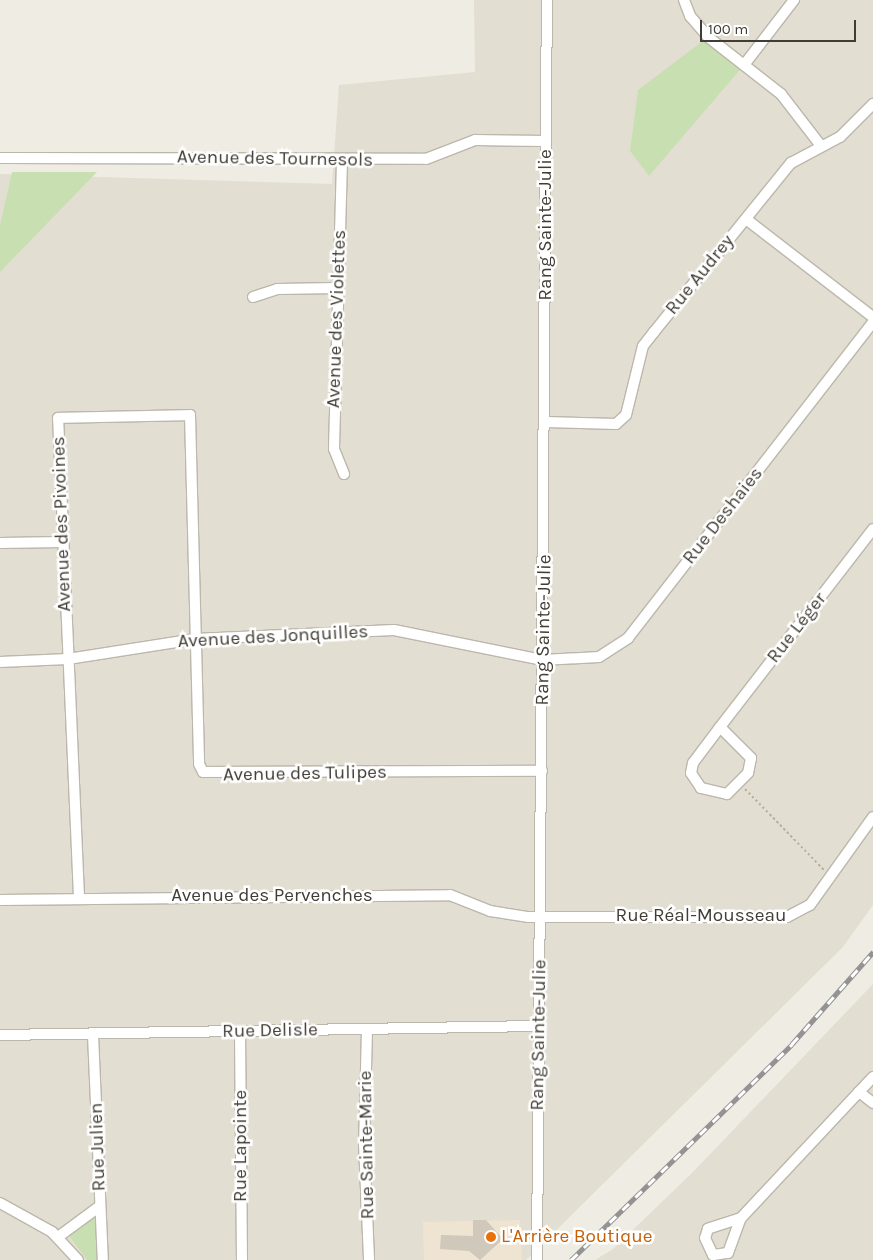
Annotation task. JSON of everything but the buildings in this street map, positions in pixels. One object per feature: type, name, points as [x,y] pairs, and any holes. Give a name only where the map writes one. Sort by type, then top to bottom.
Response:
[{"type":"street","name":"Rang Sainte-Julie","points":[[537,1260],[546,422],[548,0]]},
{"type":"street","points":[[684,0],[690,16],[708,36],[781,94],[821,146]]},
{"type":"street","points":[[744,65],[794,0]]},
{"type":"street","name":"Rue Audrey","points":[[546,422],[616,424],[626,415],[643,346],[791,163],[840,137],[873,104]]},
{"type":"street","name":"Avenue des Tournesols","points":[[0,158],[342,161],[433,158],[475,140],[546,141]]},
{"type":"street","name":"Avenue des Violettes","points":[[342,161],[334,449],[344,474]]},
{"type":"street","points":[[746,219],[873,317]]},
{"type":"street","points":[[253,297],[277,288],[337,288]]},
{"type":"street","name":"Rue Deshaies","points":[[543,660],[599,656],[628,638],[873,322]]},
{"type":"street","name":"Avenue des Pivoines","points":[[79,897],[58,418],[190,415],[195,639]]},
{"type":"street","name":"Rue Léger","points":[[740,784],[727,794],[709,793],[691,773],[693,763],[873,530]]},
{"type":"street","points":[[0,543],[63,542]]},
{"type":"street","name":"Avenue des Jonquilles","points":[[0,662],[68,660],[195,639],[394,630],[543,660]]},
{"type":"street","name":"Avenue des Tulipes","points":[[195,639],[199,764],[206,774],[542,771]]},
{"type":"street","points":[[720,727],[751,758],[752,766],[740,784]]},
{"type":"street","name":"Rue Réal-Mousseau","points":[[541,917],[787,917],[804,911],[873,817]]},
{"type":"street","name":"Avenue des Pervenches","points":[[0,900],[79,897],[450,895],[490,912],[541,917]]},
{"type":"street","name":"Rue Delisle","points":[[0,1035],[93,1035],[539,1026]]},
{"type":"street","name":"Rue Sainte-Marie","points":[[367,1030],[364,1144],[369,1260]]},
{"type":"street","name":"Rue Lapointe","points":[[240,1031],[242,1260]]},
{"type":"street","name":"Rue Julien","points":[[93,1035],[102,1260]]},
{"type":"street","points":[[741,1218],[873,1077]]},
{"type":"street","points":[[859,1092],[873,1103]]},
{"type":"street","points":[[0,1203],[58,1237],[78,1260]]},
{"type":"street","points":[[58,1237],[100,1206]]},
{"type":"street","points":[[0,1210],[12,1209]]},
{"type":"path","points":[[740,784],[830,877]]},
{"type":"shaded area","points":[[474,0],[873,0],[873,905],[843,947],[526,1260],[0,1260],[0,174],[332,184],[339,85],[475,72]]},
{"type":"shaded area","points":[[873,984],[873,1260],[595,1260],[613,1249],[692,1173]]},
{"type":"shaded area","points":[[520,1220],[522,1260],[424,1260],[423,1222]]},
{"type":"green space","points":[[708,37],[744,65],[649,176],[630,151],[638,90]]},
{"type":"green space","points":[[12,172],[97,172],[0,272],[0,225]]},
{"type":"green space","points":[[97,1215],[104,1260],[87,1260],[70,1237],[70,1231]]},
{"type":"railway","points":[[571,1260],[792,1044],[873,952]]},
{"type":"place","name":"L'Arrière Boutique","points":[[491,1237]]}]
